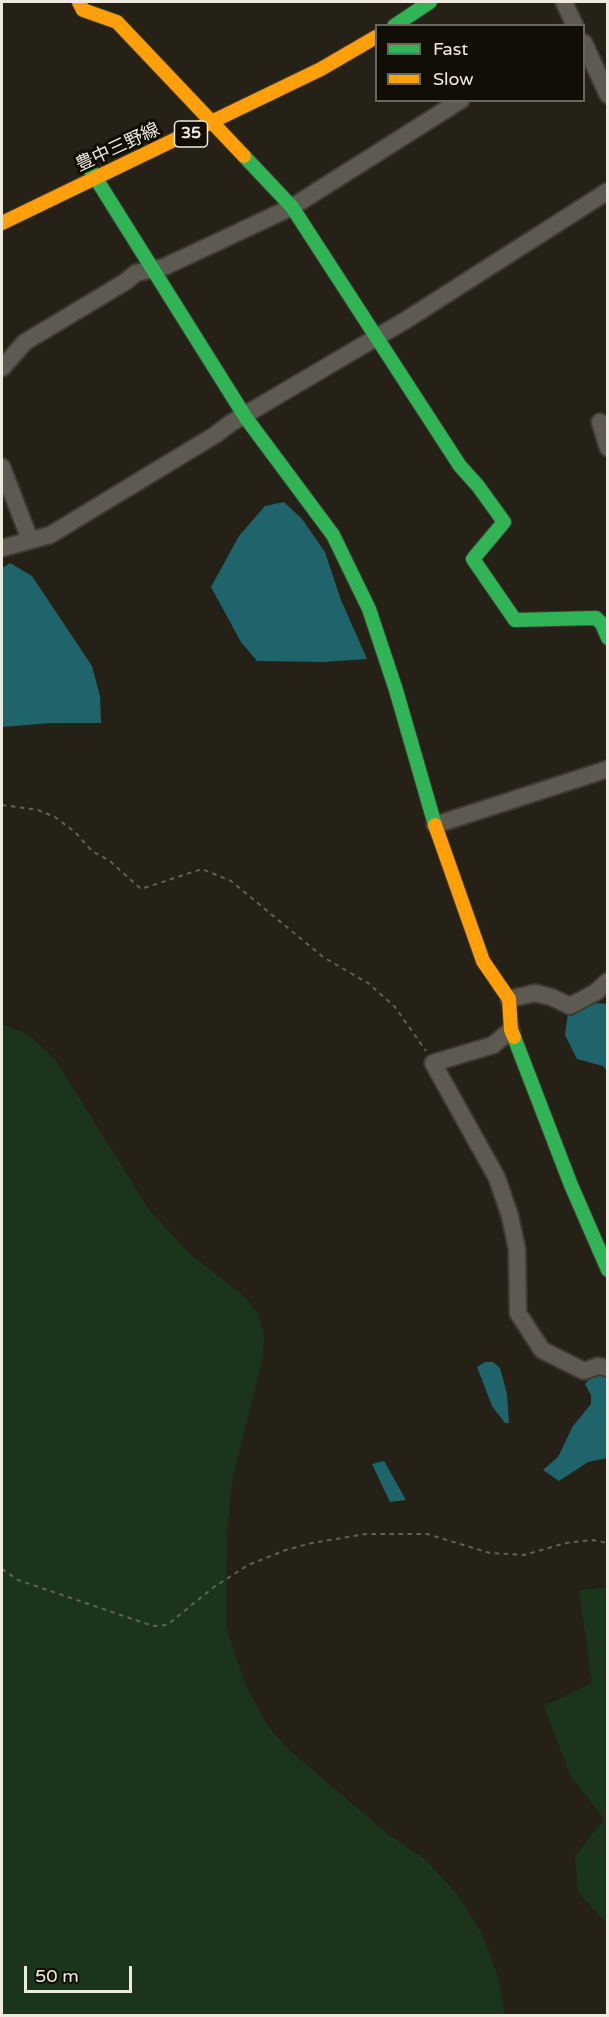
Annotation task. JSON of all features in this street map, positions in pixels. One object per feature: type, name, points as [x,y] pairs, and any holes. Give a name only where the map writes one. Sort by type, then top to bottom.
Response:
[{"type":"street","points":[[79,2],[83,10],[117,22],[291,207],[460,466],[504,522],[473,559],[515,620],[596,618],[602,624],[608,638]]},
{"type":"street","points":[[397,24],[430,2]]},
{"type":"street","points":[[564,2],[574,24]]},
{"type":"street","name":"豊中三野線","points":[[2,223],[93,173],[212,123],[321,69],[375,38]]},
{"type":"street","points":[[585,45],[608,94]]},
{"type":"street","points":[[2,368],[26,342],[136,273],[164,267],[291,207],[458,102]]},
{"type":"street","points":[[93,173],[244,415],[333,535],[369,609],[396,690],[435,825],[483,961],[509,999],[511,1030],[571,1185],[608,1270]]},
{"type":"street","points":[[2,548],[50,535],[244,415],[406,320],[608,191]]},
{"type":"street","points":[[600,422],[608,448]]},
{"type":"street","points":[[2,467],[30,540]]},
{"type":"street","points":[[435,825],[608,769]]},
{"type":"street","points":[[509,999],[535,993],[551,997],[570,1006],[596,992],[608,981]]},
{"type":"street","points":[[511,1030],[493,1045],[433,1063],[496,1178],[510,1216],[517,1249],[518,1313],[542,1350],[584,1371],[598,1366],[608,1368]]},
{"type":"path","points":[[2,805],[38,810],[55,818],[75,832],[92,851],[110,861],[141,889],[202,869],[231,881],[299,939],[323,957],[368,983],[395,1007],[433,1063]]},
{"type":"path","points":[[2,1569],[18,1580],[153,1626],[167,1625],[214,1587],[248,1565],[286,1550],[312,1543],[366,1534],[427,1534],[490,1553],[524,1555],[566,1543],[592,1540],[608,1543]]},
{"type":"green space","points":[[2,1024],[29,1035],[56,1061],[150,1211],[190,1254],[245,1297],[258,1314],[264,1334],[263,1358],[233,1477],[227,1531],[226,1627],[245,1684],[267,1725],[289,1750],[389,1835],[426,1860],[458,1895],[482,1934],[498,1977],[505,2015],[2,2015]]},
{"type":"green space","points":[[608,1587],[607,1924],[578,1892],[575,1856],[604,1819],[570,1775],[544,1706],[592,1683],[579,1590]]},
{"type":"water","points":[[284,502],[302,519],[325,552],[341,600],[367,659],[323,662],[257,661],[241,642],[211,587],[239,536],[265,506]]},
{"type":"water","points":[[10,563],[32,576],[92,666],[100,696],[101,723],[51,723],[2,727],[2,568]]},
{"type":"water","points":[[594,1003],[607,1004],[607,1071],[603,1066],[577,1059],[565,1035],[568,1013]]},
{"type":"water","points":[[485,1362],[493,1362],[500,1368],[507,1394],[509,1423],[505,1423],[492,1406],[477,1367]]},
{"type":"water","points":[[607,1372],[607,1458],[588,1462],[559,1481],[543,1470],[558,1457],[573,1426],[591,1404],[591,1395],[585,1384],[594,1374]]},
{"type":"water","points":[[384,1461],[406,1500],[390,1502],[372,1464]]},
{"type":"traffic: fast","points":[[397,24],[430,2]]},
{"type":"traffic: fast","points":[[244,156],[292,207],[460,466],[504,522],[473,559],[515,620],[596,618],[602,624],[608,638]]},
{"type":"traffic: fast","points":[[90,169],[246,418],[333,535],[369,609],[396,690],[435,825]]},
{"type":"traffic: fast","points":[[514,1037],[571,1185],[608,1270]]},
{"type":"traffic: slow","points":[[79,2],[83,10],[117,22],[244,156]]},
{"type":"traffic: slow","points":[[2,223],[321,69],[375,38]]},
{"type":"traffic: slow","points":[[435,825],[483,961],[509,999],[511,1030],[514,1037]]}]
